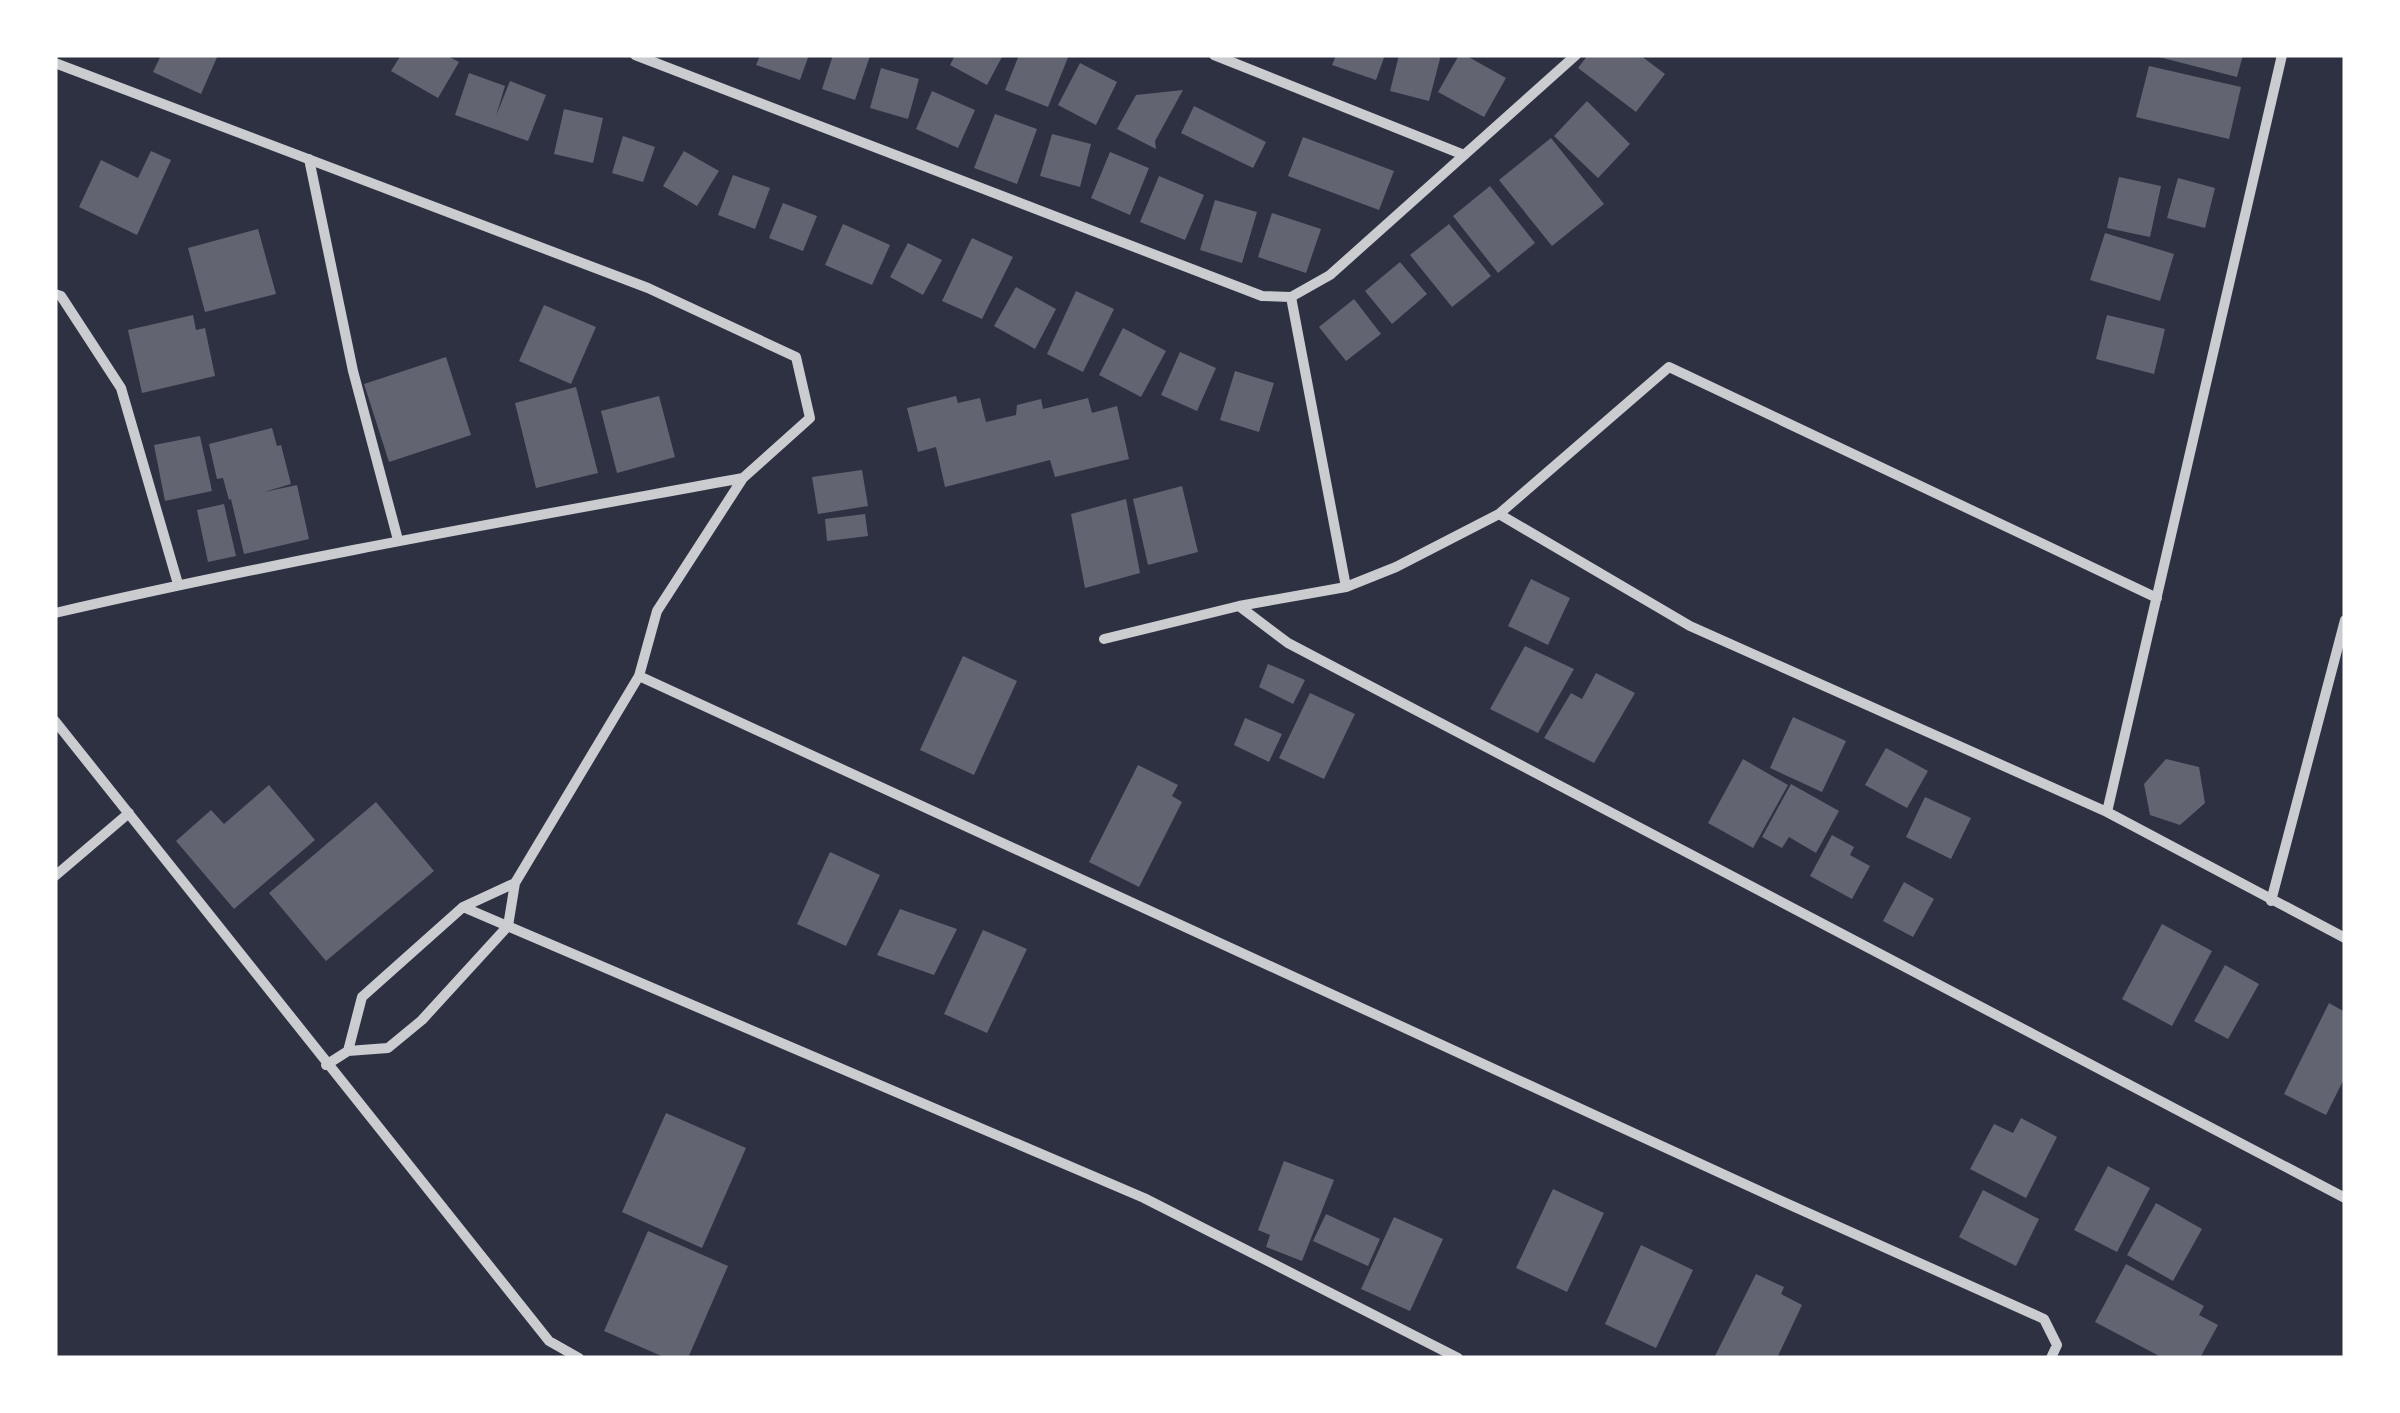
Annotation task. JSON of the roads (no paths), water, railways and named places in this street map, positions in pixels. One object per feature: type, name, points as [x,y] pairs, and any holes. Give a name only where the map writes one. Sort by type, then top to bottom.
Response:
[{"type":"street","points":[[635,55],[1262,296],[1290,297],[1330,274],[1576,55]]},
{"type":"street","points":[[1214,55],[1464,155]]},
{"type":"street","points":[[2106,812],[2282,55]]},
{"type":"street","points":[[55,63],[648,288],[796,357],[810,418],[742,478],[657,611],[639,676],[515,882],[508,926],[422,1020],[388,1048],[348,1050],[326,1065]]},
{"type":"street","points":[[309,159],[354,371],[398,540]]},
{"type":"street","points":[[55,294],[121,388],[178,584]]},
{"type":"street","points":[[1290,297],[1346,587]]},
{"type":"street","points":[[1104,640],[1239,606],[1346,587],[1396,567],[1499,514],[1668,368],[2157,598]]},
{"type":"street","points":[[55,613],[398,540],[742,478]]},
{"type":"street","points":[[1499,514],[1690,626],[2106,812],[2345,938]]},
{"type":"street","points":[[1239,606],[1288,643],[2345,1198]]},
{"type":"street","points":[[2271,901],[2345,620]]},
{"type":"street","points":[[639,676],[1776,1199],[2044,1318],[2057,1345],[2051,1358]]},
{"type":"street","points":[[55,721],[549,1341],[578,1358]]},
{"type":"street","points":[[55,876],[129,813]]},
{"type":"street","points":[[348,1050],[362,997],[464,907],[515,882]]},
{"type":"street","points":[[464,907],[1144,1198],[1458,1358]]}]
